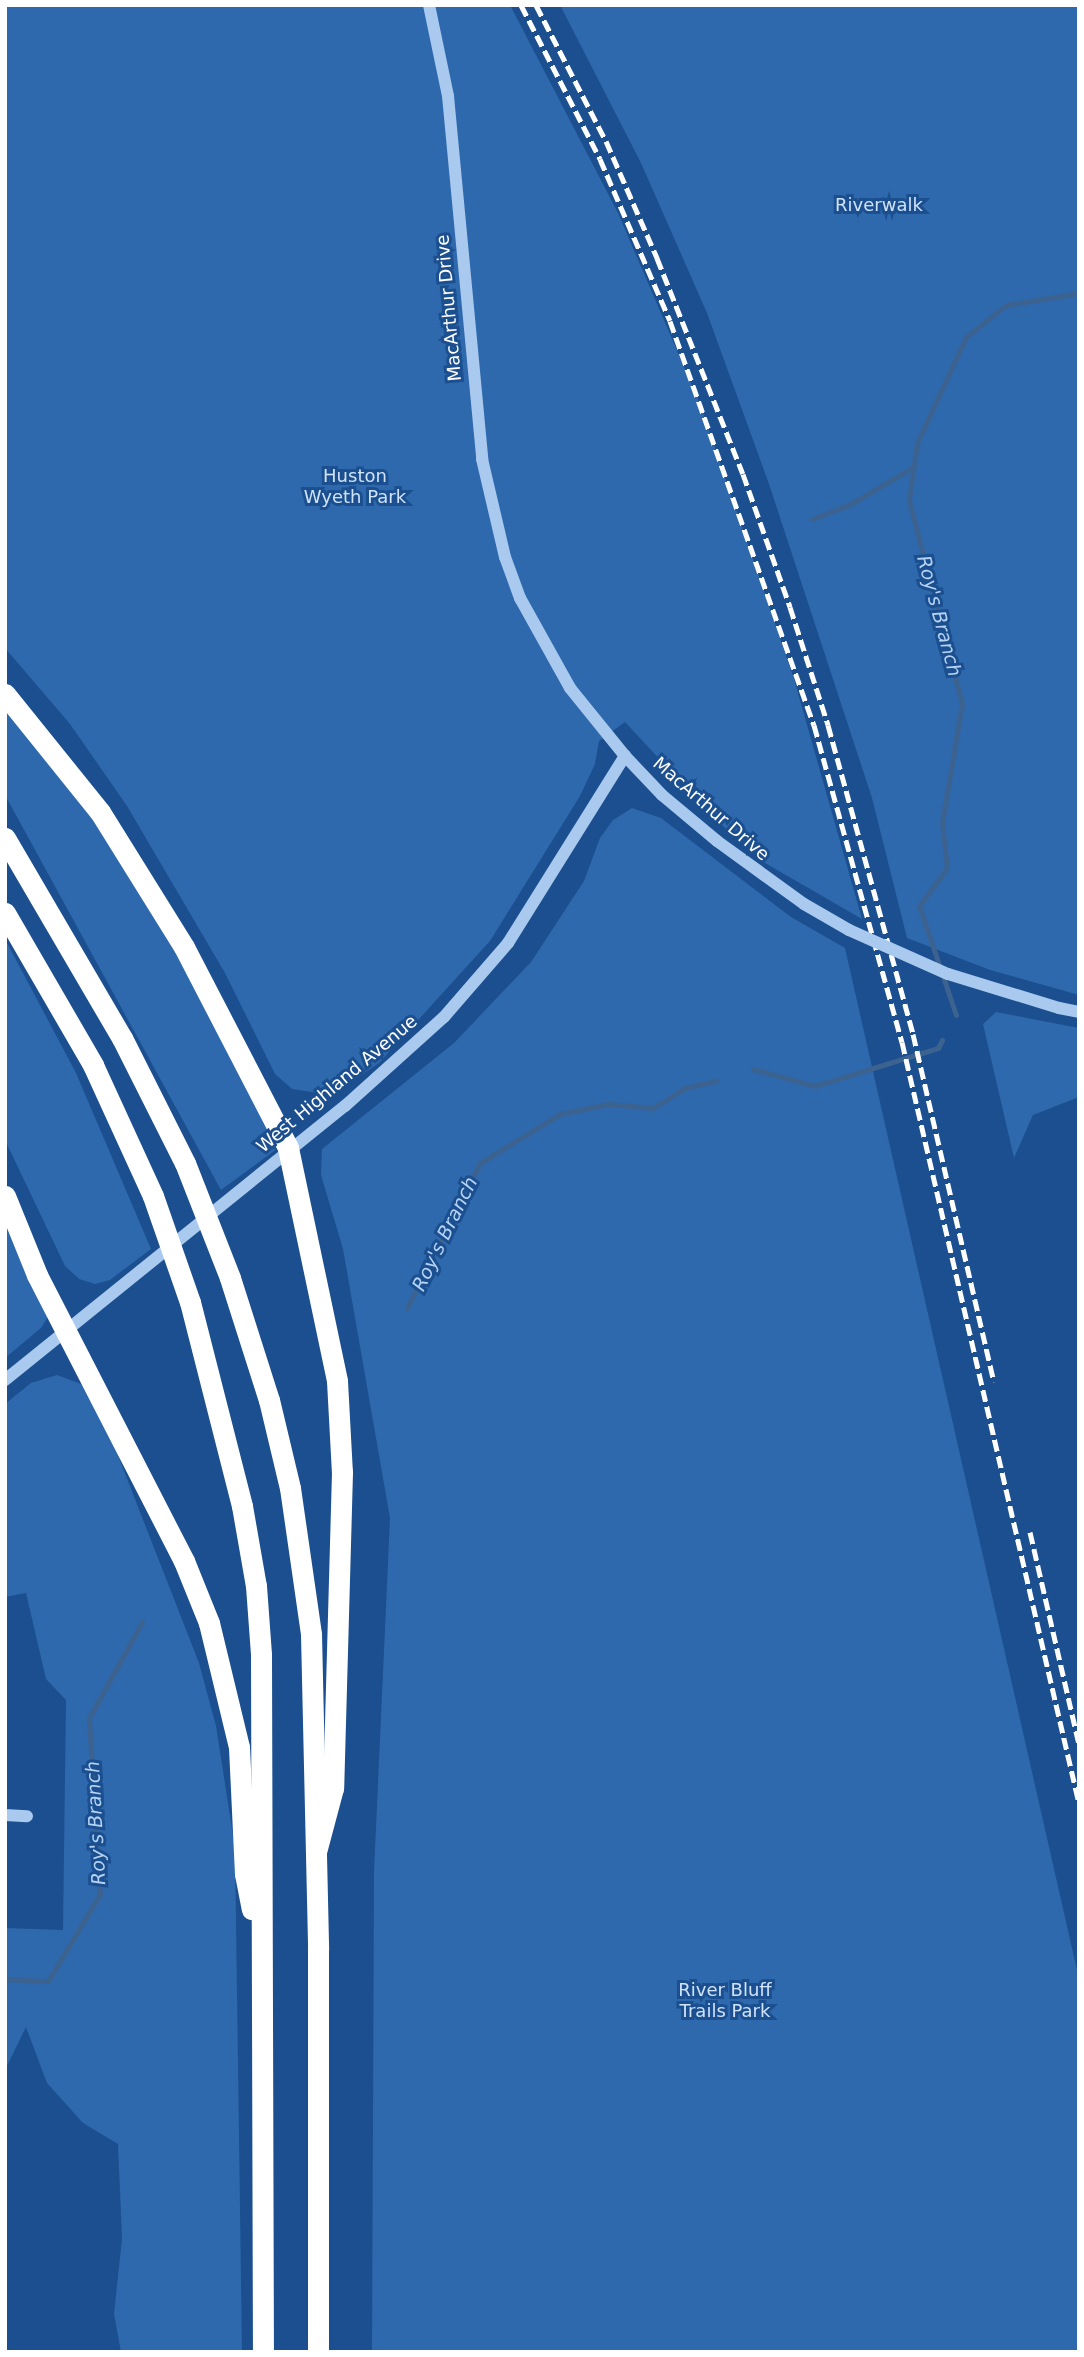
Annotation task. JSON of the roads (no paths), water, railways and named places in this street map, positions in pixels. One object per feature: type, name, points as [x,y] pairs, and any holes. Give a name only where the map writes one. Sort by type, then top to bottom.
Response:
[{"type":"highway","points":[[5,694],[100,812],[142,879],[184,947],[288,1149],[337,1381],[342,1472],[333,1788],[316,1852]]},
{"type":"highway","points":[[5,838],[122,1038],[185,1163],[230,1278],[272,1413],[303,1572],[315,1702],[318,2352]]},
{"type":"highway","points":[[5,913],[93,1065],[153,1196],[190,1302],[222,1417],[256,1586],[263,1721],[260,1945],[263,2352]]},
{"type":"highway","points":[[5,1196],[66,1332],[184,1561],[209,1623],[239,1747],[245,1874],[260,1945]]},
{"type":"street","name":"MacArthur Drive","points":[[429,5],[448,96],[482,459],[505,557],[520,598],[570,688],[625,756],[662,795],[717,841],[804,904],[849,930],[948,974],[1079,1012]]},
{"type":"street","name":"West Highland Avenue","points":[[5,1380],[396,1062],[477,982],[508,943],[625,756]]},
{"type":"street","points":[[5,1815],[27,1816]]},
{"type":"waterway","name":"Roy's Branch","points":[[956,1015],[919,906],[947,868],[942,823],[962,704],[909,500],[917,443],[966,337],[1006,305],[1079,293]]},
{"type":"waterway","points":[[812,519],[851,504],[913,467]]},
{"type":"waterway","name":"Roy's Branch","points":[[753,1069],[815,1086],[938,1048],[942,1040]]},
{"type":"waterway","name":"Roy's Branch","points":[[407,1308],[480,1163],[560,1114],[608,1104],[653,1108],[685,1088],[716,1081]]},
{"type":"waterway","name":"Roy's Branch","points":[[5,1979],[48,1981],[100,1894],[89,1718],[142,1622]]},
{"type":"railway","points":[[521,5],[600,159],[670,321],[814,725],[902,1042],[1079,1803]]},
{"type":"railway","points":[[536,5],[606,141],[657,258],[743,474],[790,607],[828,725],[913,1034],[994,1382]]},
{"type":"railway","points":[[1030,1532],[1079,1745]]},
{"type":"park label","name":"Riverwalk","points":[[879,205]]},
{"type":"park label","name":"Huston Wyeth Park","points":[[355,487]]},
{"type":"park label","name":"River Bluff Trails Park","points":[[725,2001]]}]
